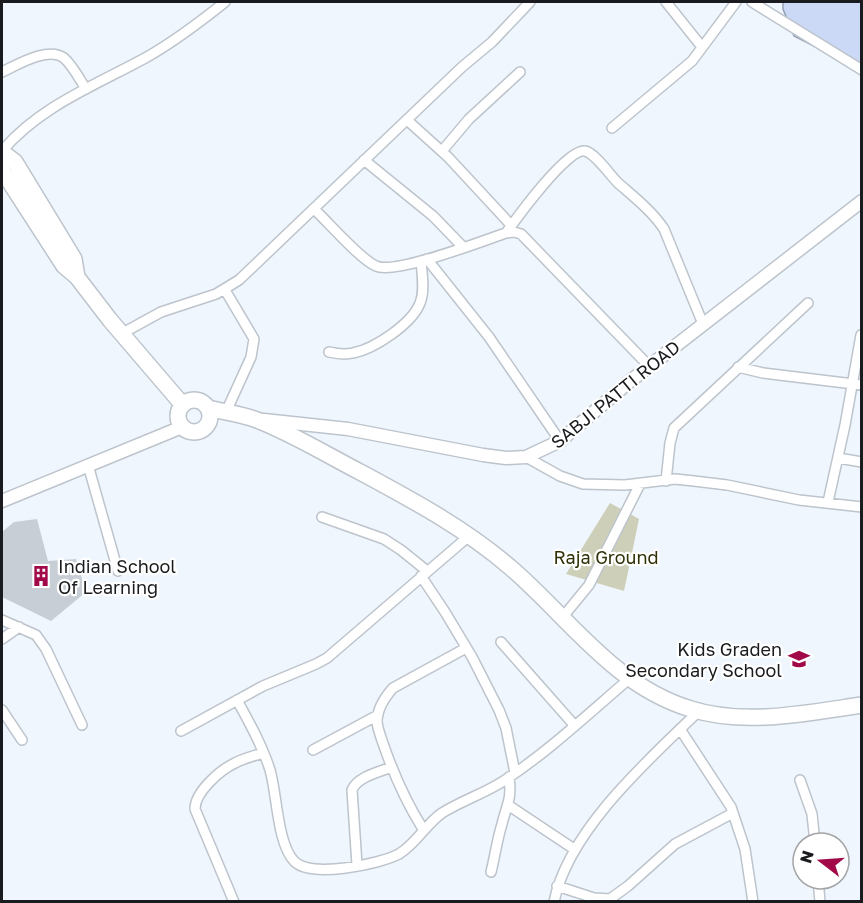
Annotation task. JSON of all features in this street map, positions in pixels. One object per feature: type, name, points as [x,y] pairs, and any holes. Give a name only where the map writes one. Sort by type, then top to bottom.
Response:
[{"type":"highway","points":[[2,151],[7,169],[26,193],[64,266],[77,277],[121,334],[182,404]]},
{"type":"highway","points":[[196,399],[205,404],[210,420],[203,429],[192,432],[182,427],[177,416],[182,404],[196,399]]},
{"type":"highway","points":[[208,408],[255,419],[299,439],[400,493],[469,536],[511,568],[629,679],[660,698],[723,716],[796,714],[861,705]]},
{"type":"main road","name":"SABJI PATTI ROAD","points":[[255,419],[348,429],[483,455],[506,458],[526,457],[560,441],[649,366],[861,201]]},
{"type":"main road","points":[[2,501],[182,427]]},
{"type":"street","points":[[2,151],[40,115],[149,56],[189,31],[225,2]]},
{"type":"street","points":[[121,334],[161,312],[225,290],[239,280],[492,42],[530,2]]},
{"type":"street","points":[[666,2],[702,47]]},
{"type":"street","points":[[612,128],[682,70],[736,2]]},
{"type":"street","points":[[752,2],[861,70]]},
{"type":"street","points":[[2,72],[42,56],[56,54],[67,61],[86,89]]},
{"type":"street","points":[[442,151],[469,119],[520,72]]},
{"type":"street","points":[[407,120],[442,151],[509,229],[527,239],[649,366]]},
{"type":"street","points":[[314,209],[370,264],[387,269],[424,260],[509,229],[544,184],[570,158],[580,151],[585,151],[591,154],[616,181],[658,219],[703,324]]},
{"type":"street","points":[[364,160],[433,216],[463,247]]},
{"type":"street","points":[[329,352],[343,355],[359,352],[391,335],[416,312],[422,297],[424,260]]},
{"type":"street","points":[[424,260],[489,337],[560,441]]},
{"type":"street","points":[[225,290],[254,339],[251,357],[226,412]]},
{"type":"street","points":[[666,481],[674,428],[808,303]]},
{"type":"street","points":[[828,502],[857,385],[861,334]]},
{"type":"street","points":[[738,368],[857,385]]},
{"type":"street","points":[[526,457],[560,476],[583,484],[640,484],[675,479],[710,482],[799,500],[861,507]]},
{"type":"street","points":[[838,458],[861,462]]},
{"type":"street","points":[[88,465],[118,571]]},
{"type":"street","points":[[562,618],[589,585],[640,484]]},
{"type":"street","points":[[322,517],[384,539],[401,549],[424,574],[466,648],[506,728],[512,775],[511,793],[491,872]]},
{"type":"street","points":[[181,731],[263,686],[327,658],[469,536]]},
{"type":"street","points":[[2,620],[36,635],[46,649],[82,724]]},
{"type":"street","points":[[2,639],[19,627]]},
{"type":"street","points":[[501,642],[575,726]]},
{"type":"street","points":[[423,829],[405,801],[377,723],[378,714],[393,688],[466,648]]},
{"type":"street","points":[[237,700],[271,771],[280,826],[292,859],[302,866],[334,869],[398,855],[423,829],[444,812],[512,775],[575,726],[629,679]]},
{"type":"street","points":[[2,710],[22,740]]},
{"type":"street","points":[[554,902],[558,886],[574,849],[649,759],[699,711]]},
{"type":"street","points":[[313,750],[378,714]]},
{"type":"street","points":[[680,729],[724,795],[733,813],[745,849],[753,902]]},
{"type":"street","points":[[234,902],[195,809],[195,802],[202,790],[224,769],[241,760],[263,753]]},
{"type":"street","points":[[357,865],[352,790],[360,780],[392,766]]},
{"type":"street","points":[[801,780],[812,814],[814,831]]},
{"type":"street","points":[[508,805],[574,849]]},
{"type":"street","points":[[558,886],[594,898],[610,898],[628,886],[675,844],[733,813]]},
{"type":"green space","name":"Raja Ground","points":[[610,503],[639,519],[624,591],[566,574]]},
{"type":"water","points":[[783,2],[861,2],[861,70],[794,36],[783,9]]},
{"type":"building","name":"Indian School Of Learning","points":[[37,519],[48,561],[76,559],[86,592],[51,621],[2,597],[2,532],[14,522]]},
{"type":"place","name":"Indian School Of Learning","points":[[41,576]]},
{"type":"place","name":"Kids Graden Secondary School","points":[[799,659]]}]
